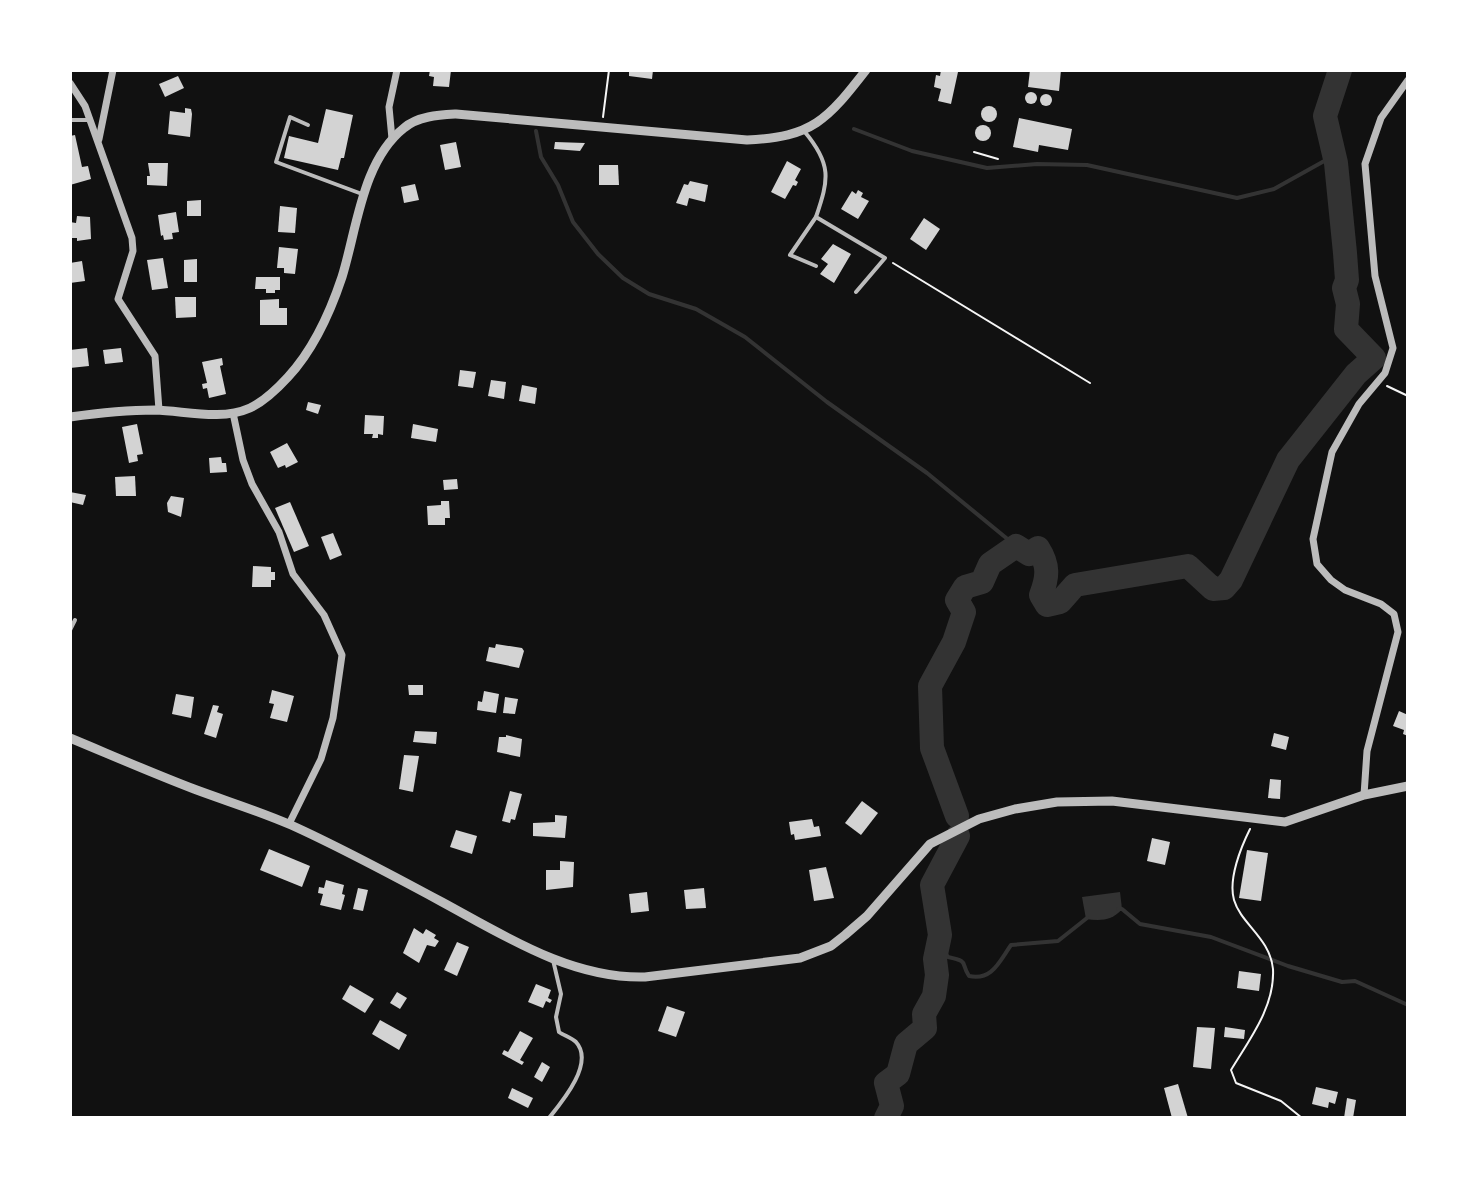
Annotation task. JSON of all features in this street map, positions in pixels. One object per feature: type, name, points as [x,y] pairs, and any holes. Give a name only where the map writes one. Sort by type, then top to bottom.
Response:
[{"type":"street","points":[[100,149],[98,133],[113,70]]},
{"type":"street","points":[[392,139],[389,107],[397,70]]},
{"type":"street","points":[[70,417],[159,410],[233,413],[253,407],[266,397],[293,371],[309,349],[334,298],[365,194],[378,162],[392,139],[405,126],[416,121],[456,114],[747,140],[777,138],[804,131],[843,100],[866,70]]},
{"type":"street","points":[[1364,795],[1367,751],[1398,632],[1394,614],[1381,604],[1345,590],[1331,580],[1317,564],[1313,539],[1332,452],[1359,404],[1378,382],[1393,348],[1375,276],[1365,164],[1381,118],[1408,80]]},
{"type":"street","points":[[70,83],[85,106],[132,238],[133,251],[118,299],[150,343],[155,356],[159,410]]},
{"type":"street","points":[[233,413],[243,460],[252,484],[279,532],[293,574],[324,615],[342,655],[333,718],[321,759],[289,824]]},
{"type":"street","points":[[70,738],[289,824],[553,958],[590,971],[621,977],[645,977],[800,958],[831,946],[867,916],[930,844],[979,819],[1035,804],[1112,801],[1285,822],[1364,795],[1408,786]]},
{"type":"lane","points":[[308,125],[290,117],[276,162],[365,194]]},
{"type":"lane","points":[[70,120],[90,120]]},
{"type":"lane","points":[[804,131],[820,154],[827,186],[816,217],[790,255],[816,266]]},
{"type":"lane","points":[[816,217],[885,258],[856,292]]},
{"type":"lane","points":[[70,630],[75,620]]},
{"type":"lane","points":[[549,1118],[575,1083],[582,1057],[577,1043],[559,1032],[556,1017],[561,994],[553,958]]},
{"type":"path","points":[[602,126],[609,70]]},
{"type":"path","points":[[974,152],[998,159]]},
{"type":"path","points":[[885,258],[1090,383]]},
{"type":"path","points":[[1378,382],[1408,396]]},
{"type":"path","points":[[1255,820],[1244,841],[1234,876],[1234,900],[1267,947],[1273,969],[1270,996],[1261,1021],[1231,1070],[1236,1083],[1281,1101],[1302,1118]]},
{"type":"shaded area","points":[[1120,892],[1122,909],[1118,913],[1106,919],[1086,919],[1082,897]]},
{"type":"building","points":[[430,70],[451,70],[449,87],[433,86],[434,77],[429,76]]},
{"type":"building","points":[[629,70],[653,70],[652,79],[629,76]]},
{"type":"building","points":[[941,70],[958,72],[951,104],[938,101],[941,89],[934,87],[936,75],[940,76]]},
{"type":"building","points":[[1030,70],[1061,70],[1059,91],[1028,87]]},
{"type":"building","points":[[178,76],[184,88],[165,97],[159,84]]},
{"type":"building","points":[[1031,92],[1037,98],[1031,104],[1025,98]]},
{"type":"building","points":[[1046,94],[1052,100],[1046,106],[1040,100]]},
{"type":"building","points":[[986,106],[992,106],[997,114],[995,120],[986,122],[981,117],[981,111]]},
{"type":"building","points":[[185,108],[191,109],[192,114],[190,137],[168,134],[170,111],[185,113]]},
{"type":"building","points":[[326,109],[353,115],[344,158],[341,158],[338,170],[284,158],[289,136],[318,143]]},
{"type":"building","points":[[1019,118],[1072,129],[1068,150],[1039,145],[1038,152],[1013,147]]},
{"type":"building","points":[[980,125],[986,125],[991,133],[989,139],[980,141],[975,136],[975,130]]},
{"type":"building","points":[[75,135],[82,167],[88,166],[91,179],[70,185],[70,136]]},
{"type":"building","points":[[456,142],[461,167],[445,170],[440,145]]},
{"type":"building","points":[[555,142],[585,143],[580,151],[554,149]]},
{"type":"building","points":[[787,161],[801,169],[795,180],[798,182],[796,186],[793,185],[785,199],[771,192]]},
{"type":"building","points":[[148,163],[168,163],[167,186],[147,185],[147,176],[150,176]]},
{"type":"building","points":[[599,165],[618,165],[619,185],[599,185]]},
{"type":"building","points":[[690,181],[708,185],[705,202],[689,198],[687,206],[676,203],[684,184],[688,185]]},
{"type":"building","points":[[415,184],[419,200],[404,203],[401,187]]},
{"type":"building","points":[[858,190],[863,193],[861,197],[869,201],[858,219],[841,209],[852,191],[856,194]]},
{"type":"building","points":[[201,200],[201,216],[187,216],[187,201]]},
{"type":"building","points":[[280,206],[297,208],[295,233],[278,232]]},
{"type":"building","points":[[176,212],[179,232],[172,233],[173,239],[164,240],[158,215]]},
{"type":"building","points":[[77,216],[90,217],[91,239],[77,241],[77,238],[70,238],[70,222],[76,223]]},
{"type":"building","points":[[924,218],[940,229],[926,250],[910,239]]},
{"type":"building","points":[[833,244],[851,254],[834,283],[820,274],[828,264],[821,259]]},
{"type":"building","points":[[279,247],[298,249],[295,274],[284,273],[284,268],[277,268]]},
{"type":"building","points":[[163,258],[168,288],[152,290],[147,260]]},
{"type":"building","points":[[197,259],[197,282],[184,282],[184,260]]},
{"type":"building","points":[[82,261],[85,281],[70,283],[70,263]]},
{"type":"building","points":[[256,277],[280,277],[280,290],[266,293],[266,289],[255,289]]},
{"type":"building","points":[[175,297],[196,297],[196,317],[176,318]]},
{"type":"building","points":[[279,299],[279,308],[287,308],[287,325],[260,325],[260,300]]},
{"type":"building","points":[[87,348],[89,366],[70,368],[70,350]]},
{"type":"building","points":[[121,348],[123,362],[105,364],[103,350]]},
{"type":"building","points":[[222,358],[223,365],[220,366],[226,394],[209,398],[207,388],[203,389],[202,384],[207,383],[202,362]]},
{"type":"building","points":[[460,370],[476,372],[473,388],[458,386]]},
{"type":"building","points":[[491,380],[506,382],[504,399],[488,396]]},
{"type":"building","points":[[522,385],[537,388],[535,404],[519,401]]},
{"type":"building","points":[[308,402],[321,405],[318,414],[306,410]]},
{"type":"building","points":[[365,415],[384,416],[383,435],[372,438],[373,434],[364,434]]},
{"type":"building","points":[[137,424],[143,454],[137,455],[138,461],[129,463],[122,427]]},
{"type":"building","points":[[413,424],[438,429],[436,442],[411,438]]},
{"type":"building","points":[[287,443],[298,462],[278,468],[270,452]]},
{"type":"building","points":[[221,457],[222,463],[226,463],[227,472],[210,473],[209,458]]},
{"type":"building","points":[[135,476],[136,496],[116,496],[115,477]]},
{"type":"building","points":[[457,479],[458,489],[444,490],[443,480]]},
{"type":"building","points":[[70,492],[86,495],[83,505],[70,502]]},
{"type":"building","points":[[171,496],[184,498],[181,517],[168,512],[167,503]]},
{"type":"building","points":[[441,501],[449,501],[450,518],[445,518],[445,525],[428,525],[427,506],[441,505]]},
{"type":"building","points":[[290,502],[309,546],[294,552],[275,508]]},
{"type":"building","points":[[333,533],[342,555],[330,560],[321,537]]},
{"type":"building","points":[[253,566],[271,567],[275,580],[271,580],[271,587],[252,587]]},
{"type":"building","points":[[496,644],[522,648],[524,651],[519,668],[486,661],[489,647],[495,648]]},
{"type":"building","points":[[408,685],[423,685],[423,695],[409,695]]},
{"type":"building","points":[[272,690],[294,696],[287,722],[270,718],[274,704],[269,703]]},
{"type":"building","points":[[484,691],[499,694],[496,713],[477,710]]},
{"type":"building","points":[[176,694],[194,697],[191,718],[172,714]]},
{"type":"building","points":[[505,697],[518,699],[515,714],[503,713]]},
{"type":"building","points":[[213,705],[219,706],[217,712],[223,714],[216,738],[204,734]]},
{"type":"building","points":[[1399,711],[1408,715],[1408,736],[1403,734],[1404,730],[1393,726]]},
{"type":"building","points":[[415,731],[437,732],[436,744],[413,742]]},
{"type":"building","points":[[1274,733],[1289,737],[1286,750],[1271,746]]},
{"type":"building","points":[[506,735],[522,739],[520,757],[497,752],[499,737]]},
{"type":"building","points":[[404,755],[419,756],[413,792],[399,789]]},
{"type":"building","points":[[1270,779],[1281,780],[1280,799],[1268,798]]},
{"type":"building","points":[[510,791],[522,794],[515,820],[511,819],[510,823],[502,821]]},
{"type":"building","points":[[862,801],[878,813],[861,835],[845,823]]},
{"type":"building","points":[[555,815],[567,816],[565,838],[533,836],[533,823],[555,822]]},
{"type":"building","points":[[812,819],[814,827],[819,826],[821,836],[795,840],[789,822]]},
{"type":"building","points":[[456,830],[477,836],[472,854],[450,847]]},
{"type":"building","points":[[1152,838],[1170,842],[1165,865],[1147,861]]},
{"type":"building","points":[[269,849],[310,866],[302,887],[260,870]]},
{"type":"building","points":[[1247,850],[1268,853],[1261,901],[1239,898]]},
{"type":"building","points":[[560,861],[574,862],[573,887],[546,890],[546,870],[560,870]]},
{"type":"building","points":[[826,867],[834,898],[814,901],[809,870]]},
{"type":"building","points":[[326,880],[344,885],[341,910],[320,905],[323,894],[318,893],[319,887],[324,888]]},
{"type":"building","points":[[358,888],[368,890],[363,911],[353,909]]},
{"type":"building","points":[[704,888],[706,908],[686,909],[684,890]]},
{"type":"building","points":[[647,892],[649,911],[631,913],[629,894]]},
{"type":"building","points":[[414,928],[423,934],[426,929],[439,941],[435,947],[427,945],[419,963],[403,953]]},
{"type":"building","points":[[457,942],[469,947],[457,976],[444,970]]},
{"type":"building","points":[[1239,971],[1261,974],[1259,991],[1237,988]]},
{"type":"building","points":[[536,984],[551,990],[548,998],[552,1000],[550,1003],[546,1001],[543,1008],[528,1002]]},
{"type":"building","points":[[350,985],[374,999],[365,1013],[342,999]]},
{"type":"building","points":[[397,992],[407,998],[400,1009],[390,1003]]},
{"type":"building","points":[[667,1006],[685,1012],[676,1037],[658,1031]]},
{"type":"building","points":[[380,1020],[407,1035],[399,1050],[372,1034]]},
{"type":"building","points":[[1197,1027],[1215,1028],[1211,1069],[1193,1067]]},
{"type":"building","points":[[1225,1027],[1245,1030],[1244,1039],[1224,1037]]},
{"type":"building","points":[[520,1031],[533,1038],[520,1060],[524,1062],[522,1065],[502,1054],[504,1050],[508,1052]]},
{"type":"building","points":[[542,1062],[550,1067],[542,1082],[534,1077]]},
{"type":"building","points":[[1178,1084],[1188,1118],[1172,1118],[1164,1088]]},
{"type":"building","points":[[1316,1087],[1338,1092],[1335,1104],[1329,1102],[1328,1108],[1312,1104]]},
{"type":"building","points":[[512,1088],[533,1098],[528,1108],[508,1098]]},
{"type":"building","points":[[1347,1098],[1356,1100],[1353,1118],[1344,1118]]},
{"type":"waterway","points":[[957,816],[932,748],[930,686],[954,642],[964,612],[957,600],[965,587],[982,582],[990,564],[1016,546],[1029,554],[1038,548],[1042,554],[1046,571],[1041,595],[1047,605],[1060,602],[1075,585],[1188,566],[1213,589],[1224,588],[1231,580],[1288,460],[1356,374],[1374,358],[1346,329],[1345,253],[1336,163],[1325,116],[1340,70]]},
{"type":"waterway","points":[[854,129],[912,151],[987,168],[1037,164],[1087,165],[1237,198],[1274,189],[1335,155]]},
{"type":"waterway","points":[[536,131],[541,157],[558,185],[573,222],[598,254],[623,278],[649,294],[696,309],[745,337],[827,402],[927,473],[1016,546]]},
{"type":"waterway","points":[[886,1118],[892,1106],[886,1083],[898,1074],[906,1044],[925,1028],[924,1014],[934,996],[937,975],[935,959],[940,935],[932,885],[958,836]]},
{"type":"waterway","points":[[1118,909],[1140,924],[1211,937],[1288,966],[1342,982],[1355,981],[1408,1005]]},
{"type":"waterway","points":[[939,943],[948,957],[962,962],[969,976],[984,976],[994,969],[1011,945],[1058,941],[1087,918]]}]
